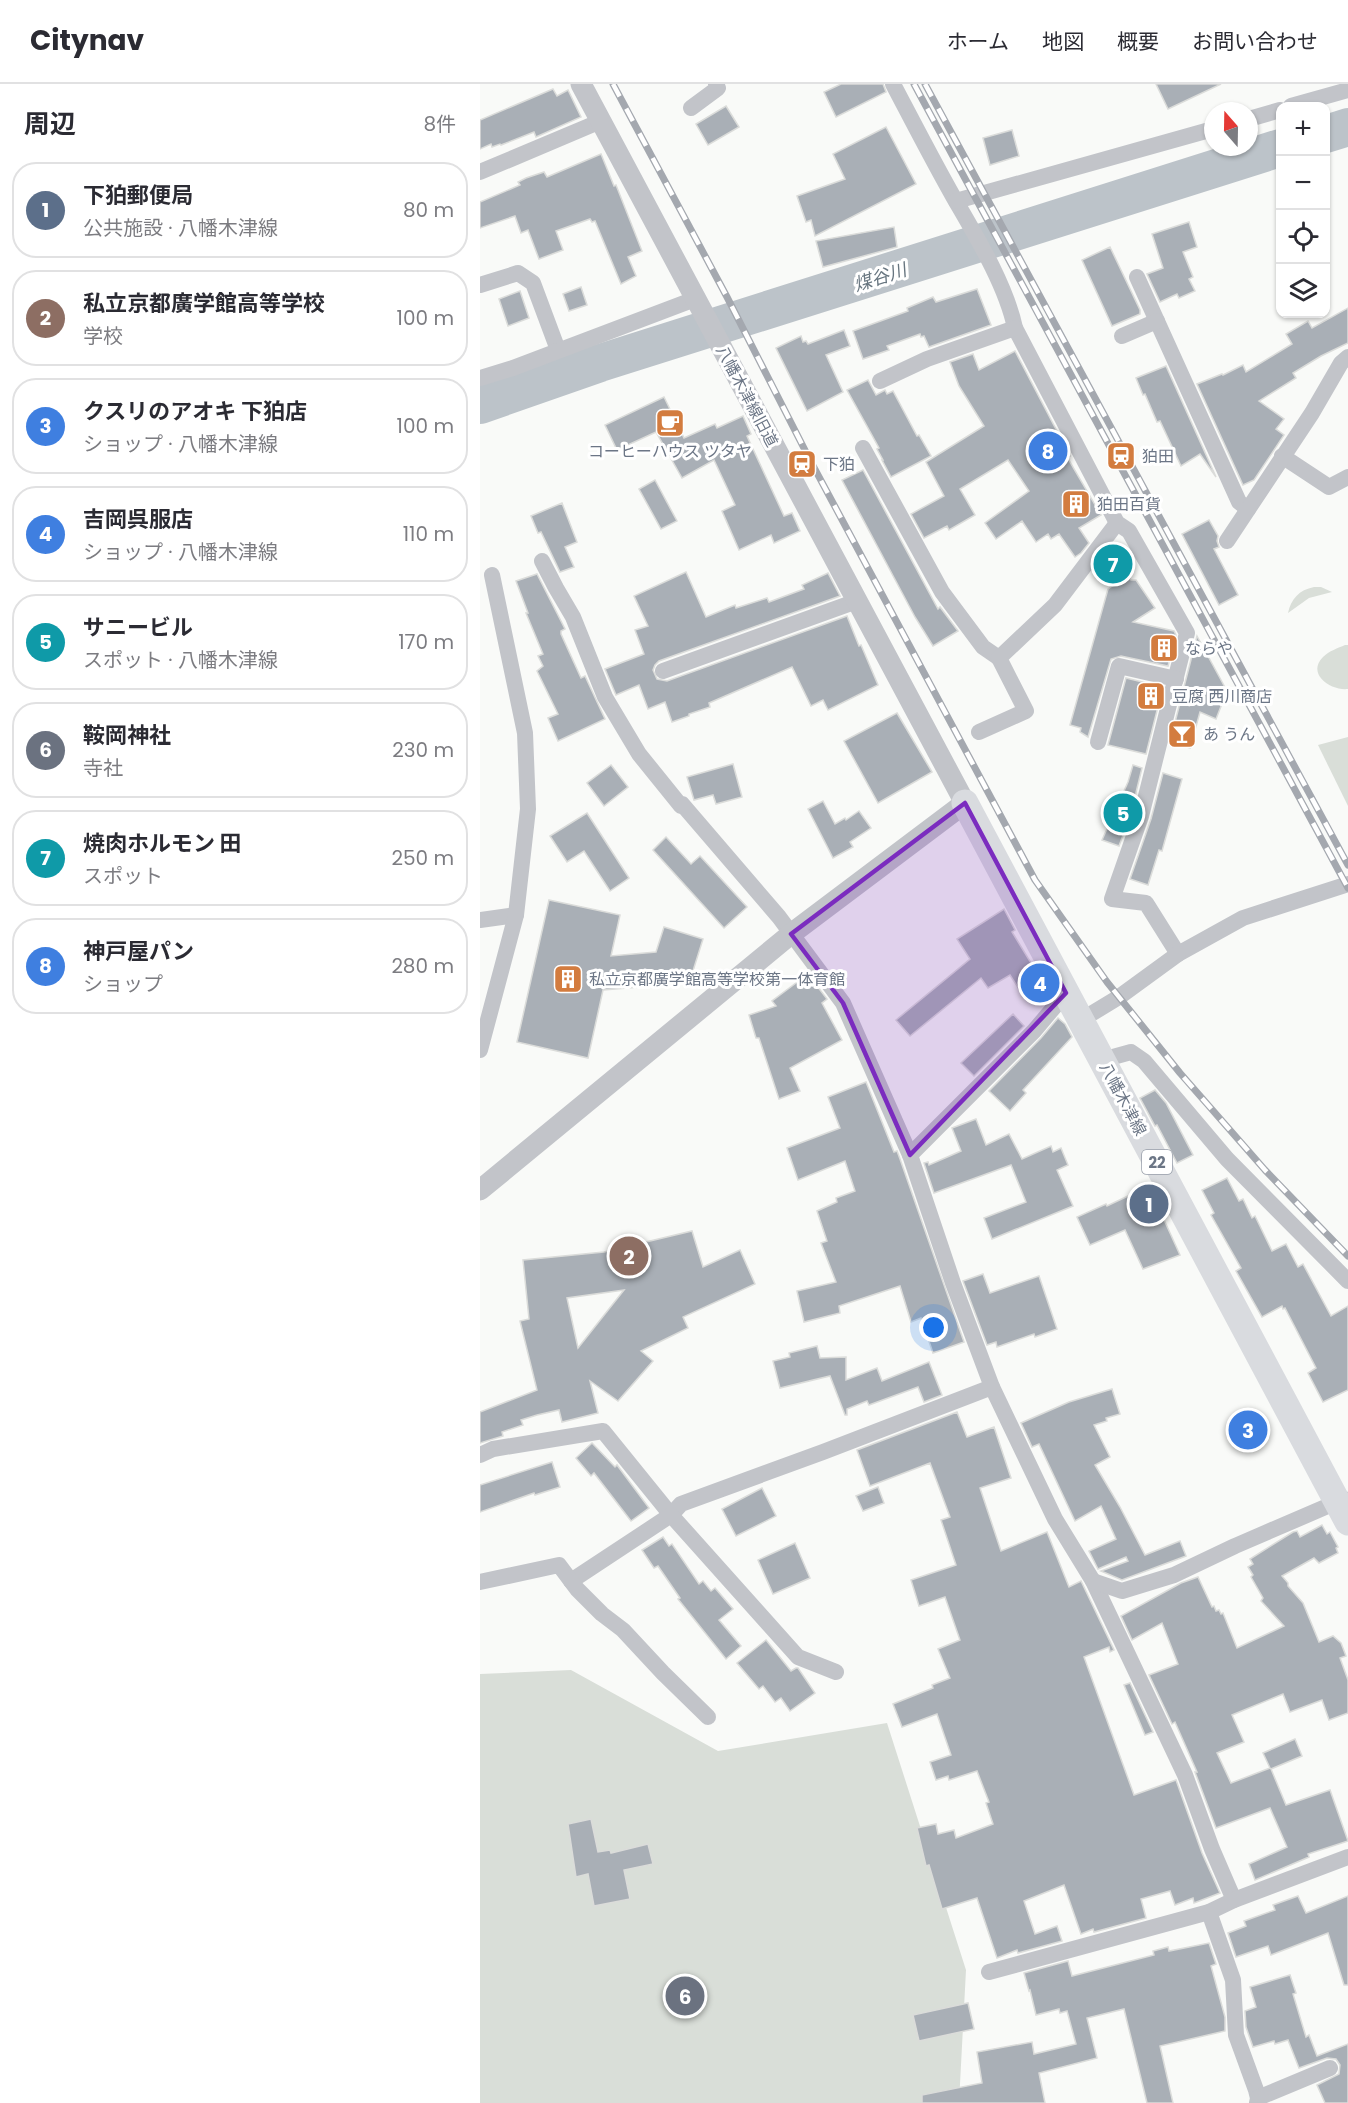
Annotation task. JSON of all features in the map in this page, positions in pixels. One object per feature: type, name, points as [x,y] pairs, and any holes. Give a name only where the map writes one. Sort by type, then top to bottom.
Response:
[{"type":"main road","name":"八幡木津線","points":[[965,803],[1345,1507]]},
{"type":"street","name":"八幡木津線旧道","points":[[581,84],[965,803]]},
{"type":"street","points":[[691,108],[718,88],[716,84]]},
{"type":"street","points":[[893,84],[992,268],[1012,315],[1015,328],[1117,523],[1129,531],[1187,633],[1141,816],[1112,899],[1146,903],[1178,954]]},
{"type":"street","points":[[1305,102],[1348,90]]},
{"type":"street","points":[[1258,116],[1276,111]]},
{"type":"street","points":[[480,172],[601,122]]},
{"type":"street","points":[[959,205],[1204,132]]},
{"type":"street","points":[[480,285],[518,273],[533,282],[558,350]]},
{"type":"street","points":[[1137,277],[1239,502],[1248,509]]},
{"type":"street","points":[[480,378],[698,304]]},
{"type":"street","points":[[1122,336],[1157,321]]},
{"type":"street","points":[[879,381],[927,359],[1015,328]]},
{"type":"street","points":[[1227,541],[1312,413],[1341,363],[1348,357]]},
{"type":"street","points":[[863,448],[942,592],[984,647],[999,658],[1026,711],[979,732]]},
{"type":"street","points":[[1282,456],[1329,487],[1348,477]]},
{"type":"street","points":[[999,658],[1055,605],[1117,523]]},
{"type":"street","points":[[542,561],[573,616],[605,697],[639,754],[791,934],[843,1003],[910,1155],[953,1283],[992,1387],[1054,1519],[1093,1581],[1185,1775],[1212,1849],[1234,1900]]},
{"type":"street","points":[[480,1050],[516,915],[528,809],[525,733],[492,575]]},
{"type":"street","points":[[663,671],[857,601]]},
{"type":"street","points":[[1098,742],[1119,666],[1176,679]]},
{"type":"street","points":[[480,1190],[791,934],[965,803]]},
{"type":"street","points":[[1081,1020],[1119,997],[1178,954],[1243,918],[1348,884]]},
{"type":"street","points":[[480,920],[516,915]]},
{"type":"street","points":[[910,1155],[1034,1031],[1066,993]]},
{"type":"street","points":[[1102,1060],[1131,1052],[1144,1061],[1227,1159],[1348,1281]]},
{"type":"street","points":[[571,1581],[671,1515],[681,1504],[992,1387]]},
{"type":"street","points":[[480,1455],[493,1449],[603,1431],[671,1515],[798,1657],[836,1672]]},
{"type":"street","points":[[1093,1581],[1122,1591],[1174,1575],[1235,1546],[1345,1507]]},
{"type":"street","points":[[480,1582],[560,1565],[571,1581],[602,1614],[623,1630],[708,1717]]},
{"type":"street","points":[[989,1972],[1209,1912],[1234,1900],[1348,1857]]},
{"type":"street","points":[[1209,1912],[1233,1980],[1236,2035],[1257,2100],[1330,2068]]},
{"type":"highlighted area","points":[[965,803],[1066,993],[910,1155],[843,1003],[791,934]]},
{"type":"shaded area","points":[[1314,587],[1321,587],[1332,592],[1309,598],[1288,613],[1296,596]]},
{"type":"shaded area","points":[[1348,645],[1348,689],[1341,689],[1323,680],[1317,669],[1318,663],[1325,655]]},
{"type":"shaded area","points":[[1348,737],[1348,806],[1318,745]]},
{"type":"shaded area","points":[[571,1670],[718,1751],[887,1723],[966,1970],[959,2103],[480,2103],[480,1674]]},
{"type":"building","points":[[841,84],[883,84],[886,92],[836,117],[824,92]]},
{"type":"building","points":[[1156,84],[1221,84],[1168,109]]},
{"type":"building","points":[[553,89],[557,96],[568,90],[581,117],[536,137],[534,132],[501,145],[492,147],[491,144],[480,149],[480,120]]},
{"type":"building","points":[[726,106],[739,127],[708,145],[696,124]]},
{"type":"building","points":[[886,127],[916,184],[815,236],[811,220],[806,222],[797,196],[845,179],[833,154]]},
{"type":"building","points":[[1012,130],[1019,156],[990,165],[983,138]]},
{"type":"building","points":[[601,154],[642,251],[628,257],[636,276],[621,284],[595,221],[592,222],[590,219],[556,231],[563,250],[539,259],[528,230],[521,233],[515,216],[480,228],[480,202],[520,185],[518,182],[526,178],[544,172],[547,177]]},
{"type":"building","points":[[1189,222],[1197,247],[1183,252],[1193,277],[1189,279],[1195,291],[1179,298],[1177,294],[1160,302],[1147,274],[1163,268],[1152,234]]},
{"type":"building","points":[[894,227],[897,247],[823,267],[816,241]]},
{"type":"building","points":[[1110,247],[1140,310],[1140,314],[1112,326],[1082,260]]},
{"type":"building","points":[[581,287],[587,305],[569,311],[563,294]]},
{"type":"building","points":[[977,289],[991,325],[929,347],[924,336],[921,337],[920,334],[887,346],[889,350],[863,359],[853,331],[908,311],[907,308],[933,297],[936,302]]},
{"type":"building","points":[[520,291],[529,318],[508,326],[499,299]]},
{"type":"building","points":[[1348,308],[1348,343],[1293,373],[1296,378],[1259,401],[1284,419],[1276,429],[1284,435],[1254,480],[1243,485],[1197,384],[1243,365],[1246,372],[1292,344],[1286,334],[1308,321],[1312,328]]},
{"type":"building","points":[[844,330],[850,346],[826,355],[843,392],[807,411],[776,348],[801,336],[803,342],[806,341],[808,344]]},
{"type":"building","points":[[1015,351],[1070,456],[1067,457],[1101,515],[1079,528],[1089,543],[1075,557],[1059,534],[1051,539],[1048,534],[1036,542],[1022,521],[996,539],[985,523],[1029,491],[1008,460],[960,489],[975,515],[949,530],[947,526],[924,538],[911,514],[944,496],[926,462],[984,426],[959,386],[950,362],[973,354],[979,370]]},
{"type":"building","points":[[1166,366],[1216,477],[1200,454],[1181,466],[1160,421],[1157,422],[1145,394],[1143,395],[1136,378]]},
{"type":"building","points":[[868,380],[876,395],[885,390],[887,394],[893,391],[917,436],[919,435],[931,456],[891,477],[877,449],[879,448],[847,390]]},
{"type":"building","points":[[664,397],[684,438],[715,424],[717,428],[743,416],[751,434],[747,436],[784,516],[792,513],[800,531],[774,543],[771,535],[739,550],[722,511],[735,505],[714,460],[682,478],[656,432],[617,450],[605,425]]},
{"type":"building","points":[[863,470],[938,609],[940,607],[958,631],[933,646],[915,617],[842,480]]},
{"type":"building","points":[[655,480],[677,521],[661,529],[639,489]]},
{"type":"building","points":[[562,503],[577,542],[565,547],[574,567],[560,572],[531,516]]},
{"type":"building","points":[[1209,520],[1218,536],[1219,547],[1214,549],[1238,595],[1219,605],[1182,534]]},
{"type":"building","points":[[686,572],[706,617],[735,605],[736,608],[767,598],[769,602],[804,589],[802,585],[828,573],[840,596],[659,661],[653,670],[657,679],[667,681],[847,616],[878,685],[828,710],[823,700],[811,706],[792,667],[709,703],[710,707],[672,722],[665,702],[648,709],[639,685],[616,695],[605,669],[644,654],[635,630],[648,626],[634,596]]},
{"type":"building","points":[[537,574],[565,629],[561,631],[561,634],[581,678],[585,676],[605,719],[558,741],[548,718],[558,714],[537,671],[543,666],[538,656],[543,654],[516,581]]},
{"type":"building","points":[[1128,575],[1131,580],[1136,580],[1155,608],[1133,622],[1174,631],[1176,635],[1168,666],[1121,656],[1111,659],[1088,737],[1080,732],[1081,728],[1070,725],[1108,589]]},
{"type":"building","points":[[1197,636],[1227,691],[1216,719],[1200,712],[1190,748],[1170,742]]},
{"type":"building","points":[[1126,678],[1163,687],[1146,754],[1108,745]]},
{"type":"building","points":[[897,713],[932,772],[878,803],[844,741]]},
{"type":"building","points":[[733,764],[742,797],[716,804],[713,795],[694,800],[687,777]]},
{"type":"building","points":[[611,765],[628,787],[604,806],[587,783]]},
{"type":"building","points":[[1133,765],[1142,768],[1131,813],[1119,846],[1102,840],[1128,782]]},
{"type":"building","points":[[1163,773],[1182,779],[1162,851],[1159,850],[1148,885],[1130,879],[1151,819]]},
{"type":"building","points":[[823,801],[835,824],[859,811],[871,828],[850,842],[853,847],[833,858],[808,809]]},
{"type":"building","points":[[587,813],[629,878],[610,891],[584,851],[567,862],[550,836]]},
{"type":"building","points":[[666,837],[691,864],[700,856],[747,907],[724,928],[653,850]]},
{"type":"building","name":"私立京都廣学館高等学校第一体育館","points":[[549,900],[620,915],[611,956],[656,952],[664,927],[703,939],[692,974],[682,971],[680,979],[650,971],[652,986],[603,990],[588,1058],[517,1042]]},
{"type":"building","points":[[1004,909],[1015,930],[1012,932],[1039,976],[1019,989],[1010,975],[988,988],[981,978],[910,1036],[896,1020],[970,959],[957,939]]},
{"type":"building","points":[[808,974],[827,999],[822,1003],[842,1040],[790,1068],[800,1091],[779,1099],[749,1015],[776,1006],[772,1001]]},
{"type":"building","points":[[1013,1014],[1024,1026],[974,1076],[961,1063]]},
{"type":"building","points":[[1058,1018],[1065,1024],[1072,1037],[1023,1090],[1026,1093],[1010,1111],[989,1091]]},
{"type":"building","points":[[866,1082],[894,1152],[897,1151],[964,1342],[933,1353],[921,1318],[911,1322],[900,1286],[839,1306],[840,1313],[804,1322],[797,1291],[836,1282],[821,1243],[827,1241],[817,1211],[837,1202],[836,1198],[855,1191],[845,1161],[798,1180],[787,1148],[840,1128],[828,1097]]},
{"type":"building","points":[[1155,1090],[1166,1103],[1193,1155],[1177,1163],[1140,1098]]},
{"type":"building","points":[[976,1119],[986,1145],[1009,1134],[1022,1159],[1051,1146],[1053,1152],[1061,1148],[1068,1165],[1057,1170],[1073,1206],[992,1239],[984,1218],[1026,1202],[1011,1165],[934,1193],[924,1163],[928,1162],[929,1165],[961,1151],[952,1128]]},
{"type":"building","points":[[1227,1178],[1239,1201],[1243,1199],[1252,1218],[1255,1216],[1272,1251],[1286,1244],[1298,1267],[1303,1264],[1331,1316],[1348,1306],[1348,1390],[1323,1402],[1308,1373],[1316,1368],[1285,1308],[1283,1309],[1282,1306],[1262,1317],[1236,1271],[1241,1268],[1211,1215],[1214,1213],[1202,1190]]},
{"type":"building","points":[[1151,1185],[1165,1211],[1161,1213],[1180,1255],[1143,1269],[1125,1230],[1090,1245],[1077,1217],[1106,1204],[1107,1206]]},
{"type":"building","points":[[692,1231],[703,1267],[740,1250],[755,1284],[683,1317],[688,1328],[641,1351],[653,1361],[618,1401],[590,1381],[598,1413],[562,1422],[559,1410],[537,1415],[521,1420],[523,1425],[502,1432],[503,1436],[480,1443],[480,1412],[537,1390],[520,1321],[529,1319],[523,1260],[604,1252]],"holes":[[[624,1290],[578,1348],[567,1298]]]},
{"type":"building","points":[[983,1274],[990,1293],[1039,1276],[1057,1329],[1035,1337],[1034,1334],[997,1347],[996,1342],[987,1345],[963,1281]]},
{"type":"building","points":[[817,1346],[820,1358],[846,1357],[846,1380],[877,1368],[882,1381],[929,1362],[942,1395],[924,1402],[918,1387],[869,1405],[867,1401],[847,1409],[847,1415],[845,1415],[830,1376],[780,1388],[773,1361],[790,1357],[789,1353]]},
{"type":"building","points":[[1112,1389],[1120,1414],[1094,1425],[1110,1457],[1095,1465],[1145,1555],[1180,1541],[1186,1556],[1122,1580],[1101,1571],[1128,1561],[1126,1557],[1098,1569],[1089,1551],[1116,1539],[1101,1506],[1075,1521],[1039,1444],[1032,1447],[1021,1423],[1069,1402]]},
{"type":"building","points":[[957,1412],[967,1437],[994,1427],[1011,1478],[980,1488],[1001,1551],[1047,1532],[1069,1587],[1081,1581],[1114,1650],[1110,1652],[1109,1647],[1084,1657],[1134,1795],[1176,1780],[1202,1853],[1220,1893],[1194,1903],[1193,1898],[1175,1905],[1170,1891],[1141,1899],[1146,1918],[1094,1932],[1093,1929],[1081,1934],[1064,1885],[1024,1901],[1035,1934],[1057,1926],[1062,1941],[1018,1953],[1017,1950],[997,1958],[977,1898],[942,1909],[929,1865],[926,1866],[917,1828],[936,1824],[938,1834],[954,1830],[956,1838],[993,1824],[986,1803],[989,1802],[977,1771],[949,1780],[948,1776],[936,1780],[930,1762],[951,1755],[937,1714],[902,1727],[893,1704],[933,1688],[932,1685],[950,1678],[938,1649],[960,1640],[945,1597],[919,1606],[911,1580],[956,1565],[941,1520],[950,1517],[930,1463],[870,1486],[857,1450]]},
{"type":"building","points":[[592,1443],[615,1467],[617,1465],[649,1508],[631,1521],[594,1473],[591,1476],[576,1458]]},
{"type":"building","points":[[552,1462],[560,1487],[535,1495],[534,1493],[480,1512],[480,1485]]},
{"type":"building","points":[[878,1487],[884,1503],[863,1511],[856,1496]]},
{"type":"building","points":[[762,1488],[776,1516],[736,1536],[722,1509]]},
{"type":"building","points":[[1322,1525],[1327,1534],[1330,1532],[1338,1547],[1336,1548],[1338,1553],[1319,1563],[1314,1558],[1282,1576],[1303,1603],[1319,1642],[1333,1636],[1341,1643],[1346,1656],[1340,1658],[1348,1680],[1348,1713],[1329,1720],[1322,1700],[1290,1712],[1283,1694],[1232,1715],[1244,1742],[1217,1753],[1231,1783],[1270,1768],[1263,1753],[1295,1739],[1302,1756],[1271,1769],[1286,1805],[1330,1790],[1348,1841],[1308,1854],[1309,1857],[1255,1880],[1249,1864],[1287,1847],[1270,1808],[1216,1828],[1195,1772],[1197,1772],[1175,1722],[1172,1724],[1149,1675],[1178,1664],[1162,1623],[1132,1640],[1121,1616],[1181,1583],[1198,1577],[1212,1607],[1214,1606],[1221,1614],[1223,1613],[1237,1648],[1284,1626],[1261,1601],[1263,1598],[1248,1567],[1253,1564],[1250,1559],[1293,1532],[1297,1531],[1300,1537]]},
{"type":"building","points":[[663,1537],[669,1546],[672,1544],[699,1584],[703,1581],[711,1591],[715,1588],[733,1609],[719,1620],[741,1646],[726,1659],[678,1599],[680,1598],[658,1566],[654,1568],[642,1550]]},
{"type":"building","points":[[795,1543],[810,1578],[773,1594],[758,1560]]},
{"type":"building","points":[[766,1640],[791,1671],[798,1668],[815,1693],[790,1711],[781,1698],[775,1702],[763,1686],[759,1689],[737,1663]]},
{"type":"building","points":[[1130,1683],[1153,1732],[1145,1735],[1124,1685]]},
{"type":"building","points":[[591,1819],[598,1852],[610,1850],[611,1853],[648,1844],[653,1864],[624,1870],[630,1899],[594,1906],[588,1874],[576,1877],[568,1824]]},
{"type":"building","points":[[1298,1896],[1306,1913],[1348,1896],[1348,1985],[1344,1985],[1328,1933],[1271,1955],[1268,1946],[1236,1957],[1228,1933],[1246,1926],[1244,1921],[1275,1910],[1273,1905]]},
{"type":"building","points":[[1209,1943],[1216,1964],[1211,1966],[1225,2017],[1225,2031],[1160,2046],[1173,2103],[1147,2103],[1124,2009],[1087,2018],[1097,2058],[1039,2073],[1045,2103],[922,2103],[922,2095],[982,2083],[977,2052],[1032,2042],[1034,2054],[1076,2044],[1067,2011],[1060,2013],[1059,2009],[1036,2015],[1024,1973],[1068,1961],[1072,1976],[1154,1955],[1153,1951],[1168,1947],[1169,1951]]},
{"type":"building","points":[[1290,1975],[1296,1993],[1293,1994],[1306,2037],[1309,2035],[1317,2056],[1348,2044],[1348,2103],[1325,2103],[1317,2085],[1339,2074],[1340,2065],[1336,2059],[1327,2058],[1299,2068],[1288,2040],[1253,2047],[1246,2027],[1245,2011],[1256,2007],[1250,1987]]},
{"type":"building","points":[[968,2003],[974,2029],[919,2041],[913,2015]]},
{"type":"waterway","name":"煤谷川","points":[[1330,133],[1348,127]]},
{"type":"waterway","name":"煤谷川","points":[[480,405],[600,363],[1276,149]]},
{"type":"railway","points":[[613,84],[727,297],[810,460],[1035,880],[1107,982],[1180,1073],[1265,1170],[1348,1256]]},
{"type":"railway","points":[[914,84],[1348,888]]},
{"type":"railway","points":[[925,84],[1348,865]]},
{"type":"place","name":"コーヒーハウス ツタヤ","points":[[670,423]]},
{"type":"place","name":"神戸屋パン","points":[[1048,451]]},
{"type":"place","name":"狛田","points":[[1121,456]]},
{"type":"place","name":"下狛","points":[[802,464]]},
{"type":"place","name":"狛田百貨","points":[[1076,504]]},
{"type":"place","name":"焼肉ホルモン 田","points":[[1113,564]]},
{"type":"place","name":"ならや","points":[[1164,648]]},
{"type":"place","name":"豆腐 西川商店","points":[[1151,696]]},
{"type":"place","name":"あ うん","points":[[1182,734]]},
{"type":"place","name":"サニービル","points":[[1123,813]]},
{"type":"place","name":"私立京都廣学館高等学校第一体育館","points":[[568,979]]},
{"type":"place","name":"吉岡呉服店","points":[[1040,983]]},
{"type":"place","name":"下狛郵便局","points":[[1149,1204]]},
{"type":"place","name":"私立京都廣学館高等学校","points":[[629,1256]]},
{"type":"place","name":"クスリのアオキ 下狛店","points":[[1248,1430]]},
{"type":"place","name":"鞍岡神社","points":[[685,1996]]}]
